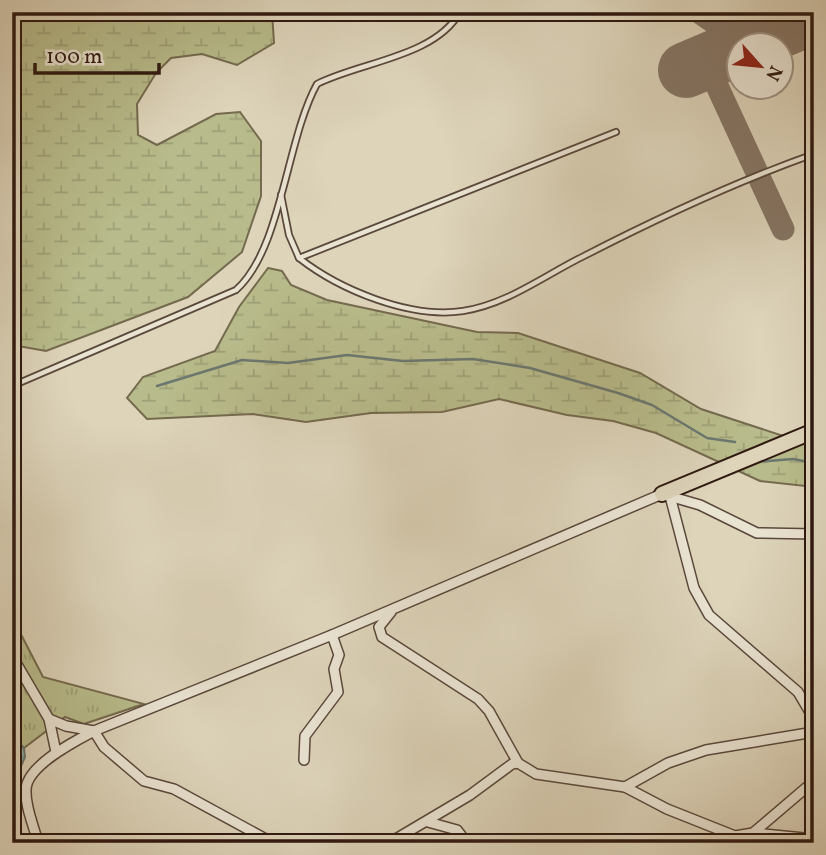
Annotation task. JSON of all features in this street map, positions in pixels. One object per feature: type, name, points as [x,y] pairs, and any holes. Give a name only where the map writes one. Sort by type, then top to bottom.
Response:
[{"type":"main road","points":[[666,495],[814,431]]},
{"type":"street","points":[[666,495],[694,588],[709,615],[798,692],[814,719]]},
{"type":"street","points":[[38,843],[26,788],[32,773],[57,752],[94,731],[666,495],[701,505],[732,523],[757,533],[814,534]]},
{"type":"street","points":[[391,610],[379,627],[382,637],[478,699],[489,711],[518,763],[536,774],[625,787],[667,809],[735,836]]},
{"type":"street","points":[[303,760],[305,736],[338,692],[334,669],[339,655],[332,635]]},
{"type":"street","points":[[12,656],[49,719],[57,752]]},
{"type":"street","points":[[49,719],[66,726],[94,731],[104,747],[144,781],[174,789],[273,843]]},
{"type":"street","points":[[625,787],[668,763],[706,750],[814,732]]},
{"type":"street","points":[[389,843],[428,822],[518,763]]},
{"type":"street","points":[[753,833],[754,829],[814,781]]},
{"type":"street","points":[[428,822],[457,830],[467,843]]},
{"type":"street","points":[[726,843],[735,836],[753,833],[814,839]]},
{"type":"lane","points":[[12,386],[236,290],[258,263],[300,127],[317,84],[344,71],[403,56],[452,26],[460,12]]},
{"type":"lane","points":[[299,258],[616,132]]},
{"type":"lane","points":[[281,194],[289,235],[299,258],[329,281],[386,301],[447,312],[465,311],[502,300],[657,220],[814,154]]},
{"type":"green space","points":[[12,12],[272,12],[274,43],[237,65],[202,54],[171,58],[156,73],[137,104],[138,135],[157,145],[216,114],[240,112],[261,141],[261,196],[242,252],[188,297],[46,351],[12,345]]},
{"type":"green space","points":[[268,268],[282,271],[291,285],[327,300],[477,332],[518,333],[640,373],[701,409],[814,446],[814,487],[760,481],[656,433],[613,421],[567,415],[499,399],[442,412],[371,413],[306,422],[253,414],[147,419],[127,398],[143,377],[215,351],[239,307]]},
{"type":"green space","points":[[12,617],[43,677],[144,704],[84,724],[65,717],[24,748],[12,737]]},
{"type":"water","points":[[12,737],[24,748],[25,757],[12,787]]},
{"type":"waterway","points":[[157,386],[242,360],[288,363],[347,355],[403,361],[473,359],[530,368],[618,393],[652,405],[707,438],[735,442]]},
{"type":"waterway","points":[[756,462],[793,459],[814,463]]},
{"type":"taxiway","points":[[699,12],[732,32]]},
{"type":"taxiway","points":[[706,62],[783,229]]},
{"type":"runway","points":[[776,32],[814,16]]},
{"type":"runway","points":[[686,70],[724,54]]}]
